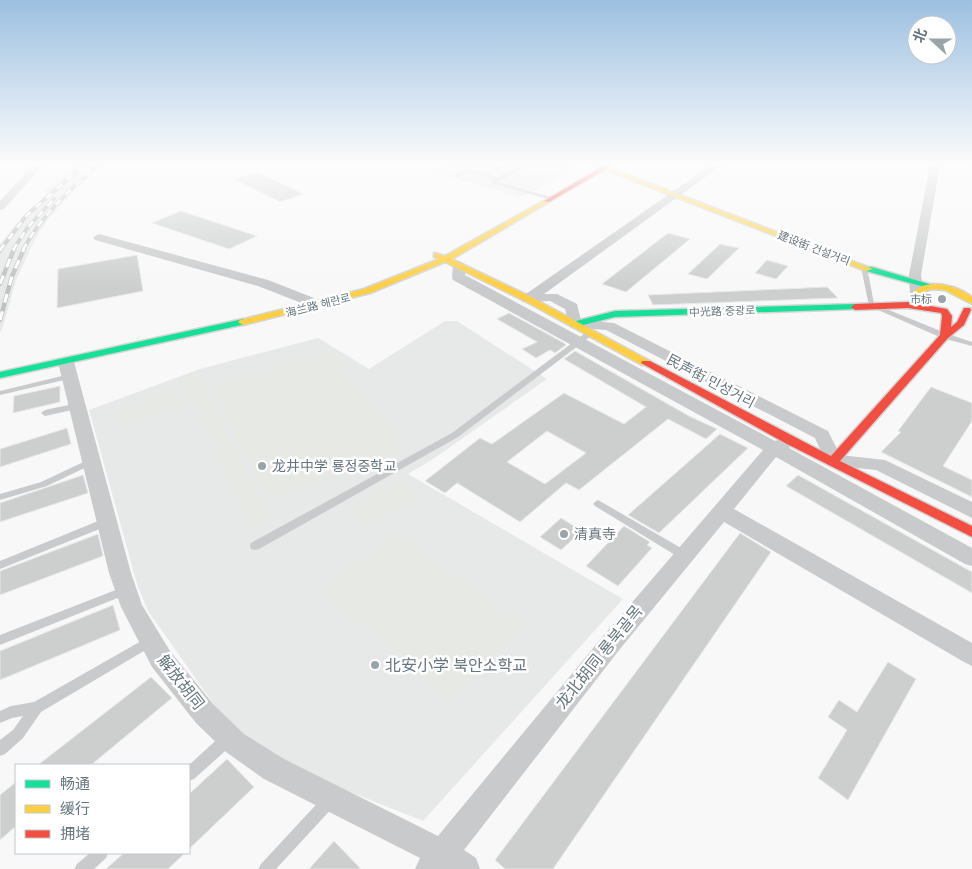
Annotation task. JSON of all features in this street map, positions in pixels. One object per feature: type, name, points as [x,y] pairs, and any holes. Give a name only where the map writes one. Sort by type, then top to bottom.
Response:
[{"type":"main road","name":"海兰路 해란로","points":[[0,374],[68,369],[346,298],[384,285],[441,257],[533,206]]},
{"type":"main road","name":"建设街 건설거리","points":[[703,206],[864,267]]},
{"type":"main road","points":[[441,257],[528,299]]},
{"type":"main road","name":"海兰路 해란로","points":[[0,374],[309,301],[387,278],[441,257]]},
{"type":"main road","points":[[834,461],[945,336],[961,323],[970,305],[948,288],[916,276],[864,267]]},
{"type":"main road","points":[[864,267],[918,296],[926,303],[944,311],[947,316],[945,336]]},
{"type":"main road","points":[[916,276],[934,287],[948,288]]},
{"type":"main road","name":"中光路 중광로","points":[[871,305],[918,296],[918,291],[921,289],[934,287]]},
{"type":"main road","name":"中光路 중광로","points":[[576,324],[601,316],[615,314],[871,305],[908,305],[957,312],[970,305]]},
{"type":"main road","points":[[576,324],[585,338]]},
{"type":"main road","points":[[782,445],[834,461],[972,532]]},
{"type":"street","points":[[528,299],[660,206]]},
{"type":"street","points":[[918,296],[916,276],[928,206]]},
{"type":"street","points":[[99,238],[263,283],[309,301]]},
{"type":"street","points":[[459,265],[458,277],[585,338],[695,397],[782,445],[972,558]]},
{"type":"street","points":[[528,299],[552,297],[572,307],[576,324],[610,326],[822,435],[834,461],[879,464],[972,511]]},
{"type":"street","name":"解放胡同","points":[[68,369],[120,573],[132,607],[161,658],[205,714],[229,738],[274,770],[331,799],[436,861],[465,869]]},
{"type":"street","name":"龙北胡同 룡북골목","points":[[436,861],[684,554],[782,445]]},
{"type":"street","points":[[721,511],[902,613],[972,655]]},
{"type":"lane","points":[[864,267],[871,305],[945,336],[972,344]]},
{"type":"lane","points":[[255,546],[454,435],[544,366],[585,338]]},
{"type":"lane","points":[[0,392],[68,369]]},
{"type":"lane","points":[[45,412],[78,406]]},
{"type":"lane","points":[[0,497],[44,484],[92,461]]},
{"type":"lane","points":[[598,504],[684,554]]},
{"type":"lane","points":[[0,564],[108,521]]},
{"type":"lane","points":[[0,640],[126,590]]},
{"type":"lane","points":[[0,717],[11,712],[36,708],[150,641]]},
{"type":"lane","points":[[0,749],[18,734],[36,708]]},
{"type":"lane","points":[[190,773],[229,738]]},
{"type":"lane","points":[[266,869],[331,799]]},
{"type":"lane","points":[[82,869],[99,854]]},
{"type":"shaded area","points":[[34,206],[60,206],[36,237],[16,280],[0,332],[0,244],[22,217]]},
{"type":"shaded area","points":[[445,321],[457,321],[547,379],[433,459],[408,474],[623,599],[423,821],[285,766],[225,720],[148,611],[137,584],[89,410],[200,369],[318,338],[369,369]]},
{"type":"shaded area","points":[[331,350],[406,449],[267,500],[211,386]]},
{"type":"shaded area","points":[[199,374],[272,523],[251,531],[183,379]]},
{"type":"shaded area","points":[[178,389],[185,406],[123,425],[117,408]]},
{"type":"shaded area","points":[[405,478],[424,496],[365,528],[347,508]]},
{"type":"shaded area","points":[[394,533],[524,623],[452,699],[320,592]]},
{"type":"building","points":[[181,211],[257,236],[229,249],[152,223]]},
{"type":"building","points":[[668,233],[690,239],[626,292],[602,284]]},
{"type":"building","points":[[720,244],[739,248],[707,279],[688,274]]},
{"type":"building","points":[[137,255],[143,291],[57,308],[58,269]]},
{"type":"building","points":[[767,260],[788,266],[776,279],[755,273]]},
{"type":"building","points":[[827,287],[838,298],[653,305],[648,295]]},
{"type":"building","points":[[509,313],[566,345],[555,353],[550,350],[536,358],[522,349],[537,342],[497,319]]},
{"type":"building","points":[[575,351],[689,416],[717,429],[706,439],[668,419],[579,490],[566,483],[520,522],[457,483],[445,493],[425,481],[480,438],[492,444],[564,393],[624,424],[646,407],[564,359]],"holes":[[[547,431],[586,453],[545,484],[507,462]]]},
{"type":"building","points":[[60,386],[60,402],[13,413],[14,396]]},
{"type":"building","points":[[931,387],[972,403],[972,421],[943,466],[972,480],[972,497],[881,452],[901,432],[898,431]]},
{"type":"building","points":[[67,428],[71,444],[0,467],[0,449]]},
{"type":"building","points":[[720,434],[748,448],[659,533],[628,515]]},
{"type":"building","points":[[83,475],[88,493],[0,522],[0,503]]},
{"type":"building","points":[[798,475],[972,572],[972,593],[786,486]]},
{"type":"building","name":"清真寺","points":[[561,518],[582,531],[561,550],[540,537]]},
{"type":"building","points":[[624,526],[650,542],[647,545],[652,548],[618,586],[586,566]]},
{"type":"building","points":[[740,533],[771,552],[553,869],[505,869],[495,860]]},
{"type":"building","points":[[98,534],[103,556],[0,595],[0,571]]},
{"type":"building","points":[[113,605],[120,630],[0,680],[0,651]]},
{"type":"building","points":[[888,662],[916,679],[848,800],[818,778],[847,730],[828,717],[839,700],[857,712]]},
{"type":"building","points":[[151,677],[172,698],[92,764],[39,764]]},
{"type":"building","points":[[227,759],[254,787],[190,848],[190,793]]},
{"type":"building","points":[[15,783],[15,827],[0,840],[0,795]]},
{"type":"building","points":[[334,841],[361,869],[309,869]]},
{"type":"building","points":[[123,854],[184,854],[168,869],[106,869]]},
{"type":"railway","points":[[0,250],[27,215],[38,206]]},
{"type":"railway","points":[[13,250],[28,227],[48,206]]},
{"type":"railway","points":[[23,250],[38,226],[55,206]]},
{"type":"railway","points":[[0,284],[14,249]]},
{"type":"railway","points":[[0,320],[12,276],[24,249]]},
{"type":"traffic: fast","points":[[869,269],[935,287]]},
{"type":"traffic: fast","points":[[575,324],[615,314],[855,307]]},
{"type":"traffic: fast","points":[[0,375],[243,322]]},
{"type":"traffic: slow","points":[[243,322],[367,291],[446,259],[539,206]]},
{"type":"traffic: slow","points":[[702,206],[869,269]]},
{"type":"traffic: slow","points":[[437,255],[528,299],[646,363]]},
{"type":"traffic: slow","points":[[918,291],[925,288],[946,287],[953,289],[972,301]]},
{"type":"traffic: jam","points":[[855,307],[908,305],[944,311],[947,316],[945,336],[961,323],[967,310]]},
{"type":"traffic: jam","points":[[833,461],[945,336]]},
{"type":"traffic: jam","points":[[646,363],[791,441],[972,532]]},
{"type":"place","name":"市标","points":[[942,299]]},
{"type":"place","name":"龙井中学 룡정중학교","points":[[262,466]]},
{"type":"place","name":"清真寺","points":[[564,534]]},
{"type":"place","name":"北安小学 북안소학교","points":[[375,665]]}]
